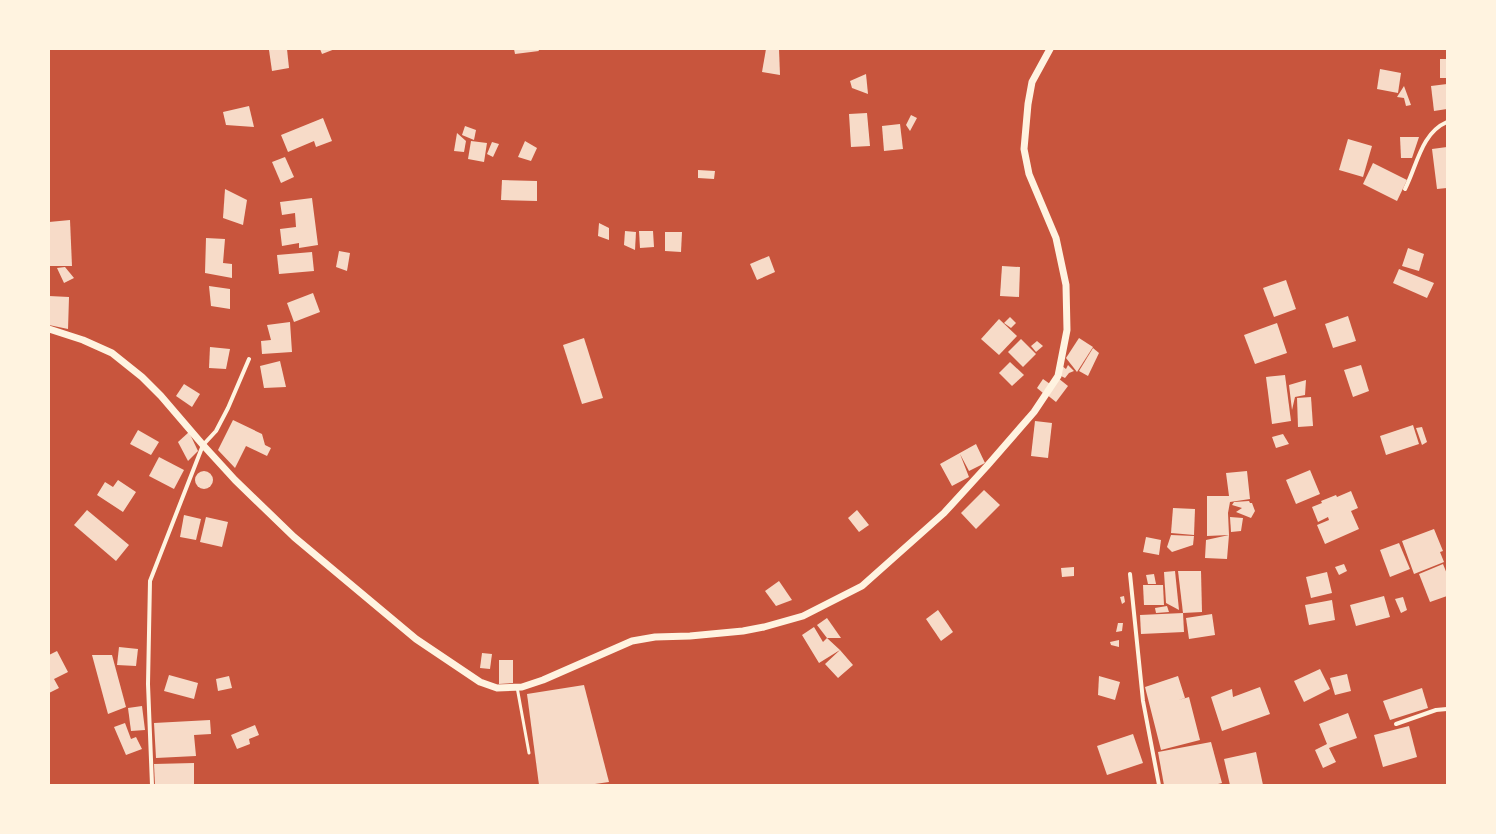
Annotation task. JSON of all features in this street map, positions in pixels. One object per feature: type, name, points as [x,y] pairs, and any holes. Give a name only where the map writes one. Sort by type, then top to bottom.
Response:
[{"type":"street","points":[[49,329],[83,340],[112,353],[142,377],[161,396],[203,445],[236,480],[294,537],[416,639],[480,682],[497,688],[522,687],[543,680],[632,641],[655,637],[690,636],[743,631],[764,627],[803,616],[862,586],[944,513],[1034,412],[1058,376],[1067,330],[1066,285],[1056,238],[1029,174],[1024,149],[1028,104],[1032,82],[1050,49]]},
{"type":"street","points":[[1405,189],[1425,142],[1433,132],[1442,124],[1447,122]]},
{"type":"street","points":[[152,785],[148,684],[150,580],[203,445],[216,431],[228,408],[249,358]]},
{"type":"street","points":[[1130,574],[1143,701],[1159,785]]},
{"type":"street","points":[[1396,724],[1436,710],[1447,709]]},
{"type":"lane","points":[[517,687],[529,753]]},
{"type":"building","points":[[287,49],[289,68],[272,71],[269,50]]},
{"type":"building","points":[[320,49],[335,49],[322,54]]},
{"type":"building","points":[[514,49],[538,49],[539,51],[515,54]]},
{"type":"building","points":[[766,49],[779,49],[780,75],[762,72]]},
{"type":"building","points":[[1440,59],[1447,59],[1447,78],[1440,78]]},
{"type":"building","points":[[1380,69],[1401,73],[1398,93],[1377,89]]},
{"type":"building","points":[[866,74],[868,94],[852,88],[850,81]]},
{"type":"building","points":[[1447,84],[1447,109],[1434,111],[1431,86]]},
{"type":"building","points":[[1404,86],[1411,105],[1406,106],[1404,98],[1397,97]]},
{"type":"building","points":[[249,106],[254,127],[226,125],[223,112]]},
{"type":"building","points":[[867,113],[870,146],[851,147],[849,114]]},
{"type":"building","points":[[911,115],[917,118],[910,131],[906,125]]},
{"type":"building","points":[[323,118],[332,141],[316,147],[314,141],[288,152],[281,135]]},
{"type":"building","points":[[900,124],[903,149],[884,151],[882,126]]},
{"type":"building","points":[[465,126],[476,130],[474,140],[462,135]]},
{"type":"building","points":[[457,133],[466,141],[464,152],[454,151]]},
{"type":"building","points":[[1400,137],[1419,137],[1412,158],[1401,158]]},
{"type":"building","points":[[1348,139],[1372,146],[1363,177],[1339,170]]},
{"type":"building","points":[[471,141],[487,143],[484,162],[468,159]]},
{"type":"building","points":[[525,141],[537,148],[531,161],[518,157]]},
{"type":"building","points":[[492,142],[499,144],[493,157],[487,154]]},
{"type":"building","points":[[1447,147],[1447,188],[1437,189],[1432,149]]},
{"type":"building","points":[[285,157],[294,177],[281,183],[272,162]]},
{"type":"building","points":[[1373,163],[1407,180],[1397,201],[1363,184]]},
{"type":"building","points":[[698,170],[715,171],[714,179],[698,178]]},
{"type":"building","points":[[502,180],[537,181],[537,201],[501,200]]},
{"type":"building","points":[[225,189],[247,200],[243,225],[223,218]]},
{"type":"building","points":[[312,198],[318,245],[299,248],[299,243],[282,246],[280,229],[296,227],[295,213],[282,215],[280,202]]},
{"type":"building","points":[[70,220],[72,266],[50,266],[49,222]]},
{"type":"building","points":[[599,223],[609,228],[609,240],[598,236]]},
{"type":"building","points":[[625,231],[636,232],[635,250],[624,245]]},
{"type":"building","points":[[639,231],[653,231],[654,247],[640,248]]},
{"type":"building","points":[[665,232],[682,232],[681,252],[665,251]]},
{"type":"building","points":[[206,238],[225,239],[223,263],[232,264],[232,278],[205,273]]},
{"type":"building","points":[[1408,248],[1424,254],[1419,271],[1402,266]]},
{"type":"building","points":[[339,251],[350,253],[347,271],[336,267]]},
{"type":"building","points":[[312,252],[314,271],[279,274],[277,255]]},
{"type":"building","points":[[769,256],[775,272],[757,280],[750,264]]},
{"type":"building","points":[[1002,266],[1020,267],[1019,297],[1000,296]]},
{"type":"building","points":[[65,267],[74,278],[64,283],[57,268]]},
{"type":"building","points":[[1399,269],[1434,283],[1427,298],[1393,283]]},
{"type":"building","points":[[1286,280],[1296,309],[1274,317],[1263,288]]},
{"type":"building","points":[[209,286],[230,289],[230,309],[211,306]]},
{"type":"building","points":[[313,293],[320,312],[294,322],[287,303]]},
{"type":"building","points":[[49,296],[69,297],[68,329],[49,325]]},
{"type":"building","points":[[1348,316],[1356,341],[1333,348],[1325,324]]},
{"type":"building","points":[[1010,317],[1016,323],[1011,328],[1004,323]]},
{"type":"building","points":[[999,319],[1017,336],[999,355],[981,339]]},
{"type":"building","points":[[290,322],[292,352],[262,354],[261,341],[271,340],[267,325]]},
{"type":"building","points":[[1277,323],[1287,353],[1255,364],[1244,335]]},
{"type":"building","points":[[584,338],[603,398],[582,404],[563,345]]},
{"type":"building","points":[[1079,338],[1093,347],[1077,372],[1066,358]]},
{"type":"building","points":[[1021,339],[1036,354],[1023,367],[1008,352]]},
{"type":"building","points":[[1037,341],[1043,346],[1036,352],[1031,346]]},
{"type":"building","points":[[210,347],[230,349],[226,369],[209,368]]},
{"type":"building","points":[[1093,348],[1099,353],[1088,376],[1079,371]]},
{"type":"building","points":[[280,361],[286,387],[264,388],[260,366]]},
{"type":"building","points":[[1010,362],[1024,375],[1012,386],[999,373]]},
{"type":"building","points":[[1068,365],[1074,371],[1069,373],[1065,378],[1059,375],[1062,366],[1066,369]]},
{"type":"building","points":[[1361,365],[1369,391],[1353,397],[1344,370]]},
{"type":"building","points":[[1285,375],[1291,421],[1272,424],[1266,377]]},
{"type":"building","points":[[1058,378],[1068,386],[1056,402],[1046,394]]},
{"type":"building","points":[[1043,379],[1050,384],[1043,393],[1037,388]]},
{"type":"building","points":[[1306,380],[1305,395],[1295,397],[1292,410],[1289,385]]},
{"type":"building","points":[[184,384],[200,394],[192,407],[176,396]]},
{"type":"building","points":[[1311,397],[1313,426],[1298,427],[1297,398]]},
{"type":"building","points":[[233,420],[262,434],[265,445],[271,448],[267,456],[246,446],[235,468],[218,450]]},
{"type":"building","points":[[1035,421],[1052,423],[1048,458],[1031,456]]},
{"type":"building","points":[[1413,425],[1419,444],[1386,455],[1380,436]]},
{"type":"building","points":[[1422,427],[1427,442],[1422,445],[1416,428]]},
{"type":"building","points":[[138,430],[159,442],[151,455],[130,444]]},
{"type":"building","points":[[189,432],[198,451],[188,461],[178,442]]},
{"type":"building","points":[[1283,434],[1289,444],[1276,448],[1272,437]]},
{"type":"building","points":[[976,444],[985,463],[969,471],[960,454],[969,477],[952,486],[940,464]]},
{"type":"building","points":[[159,457],[184,470],[174,489],[149,476]]},
{"type":"building","points":[[1310,470],[1320,494],[1296,504],[1286,480]]},
{"type":"building","points":[[204,471],[210,474],[213,480],[210,486],[204,489],[198,486],[195,480],[198,474]]},
{"type":"building","points":[[1247,471],[1250,499],[1230,502],[1228,513],[1229,535],[1207,536],[1207,496],[1229,496],[1226,473]]},
{"type":"building","points":[[118,480],[136,492],[123,512],[97,495],[105,482],[113,487]]},
{"type":"building","points":[[984,490],[1000,505],[976,529],[961,513]]},
{"type":"building","points":[[1351,491],[1358,508],[1351,511],[1359,529],[1325,544],[1317,525],[1329,520],[1328,517],[1318,522],[1312,507],[1322,503],[1321,501],[1336,495],[1337,497]]},
{"type":"building","points":[[1249,501],[1252,503],[1255,511],[1251,518],[1236,512],[1242,508],[1232,505],[1234,502]]},
{"type":"building","points":[[1173,508],[1195,509],[1194,535],[1171,533]]},
{"type":"building","points":[[87,510],[129,545],[116,561],[74,525]]},
{"type":"building","points":[[857,510],[869,525],[859,532],[848,518]]},
{"type":"building","points":[[184,515],[201,519],[196,540],[180,537]]},
{"type":"building","points":[[206,517],[228,522],[222,547],[200,542]]},
{"type":"building","points":[[1230,517],[1243,518],[1241,531],[1231,532]]},
{"type":"building","points":[[1434,529],[1443,551],[1440,552],[1444,562],[1414,574],[1402,541]]},
{"type":"building","points":[[1171,535],[1194,536],[1193,545],[1172,552],[1167,547]]},
{"type":"building","points":[[1229,535],[1227,559],[1205,558],[1206,540]]},
{"type":"building","points":[[1146,537],[1161,540],[1159,555],[1143,552]]},
{"type":"building","points":[[1399,543],[1410,569],[1390,577],[1380,550]]},
{"type":"building","points":[[1344,564],[1347,571],[1339,575],[1335,567]]},
{"type":"building","points":[[1443,564],[1447,574],[1447,596],[1430,602],[1419,574]]},
{"type":"building","points":[[1074,567],[1074,576],[1062,577],[1061,568]]},
{"type":"building","points":[[1175,571],[1179,610],[1166,603],[1164,572]]},
{"type":"building","points":[[1178,571],[1201,571],[1202,612],[1183,613]]},
{"type":"building","points":[[1327,572],[1332,593],[1311,598],[1306,577]]},
{"type":"building","points":[[1154,574],[1156,584],[1148,584],[1146,575]]},
{"type":"building","points":[[779,581],[792,600],[776,606],[765,591]]},
{"type":"building","points":[[1143,585],[1163,585],[1164,605],[1144,605]]},
{"type":"building","points":[[1124,596],[1125,602],[1122,604],[1120,597]]},
{"type":"building","points":[[1384,596],[1390,617],[1356,626],[1350,605]]},
{"type":"building","points":[[1403,597],[1407,610],[1401,613],[1395,599]]},
{"type":"building","points":[[1332,600],[1335,620],[1309,625],[1305,605]]},
{"type":"building","points":[[1167,606],[1169,612],[1156,613],[1155,608]]},
{"type":"building","points":[[938,610],[953,632],[941,641],[926,619]]},
{"type":"building","points":[[1183,613],[1184,632],[1141,634],[1140,615]]},
{"type":"building","points":[[1212,614],[1215,635],[1189,639],[1186,618]]},
{"type":"building","points":[[827,618],[841,638],[827,638],[817,625]]},
{"type":"building","points":[[1118,623],[1123,623],[1122,631],[1116,632]]},
{"type":"building","points":[[814,627],[823,642],[827,638],[840,650],[819,663],[802,635]]},
{"type":"building","points":[[1119,640],[1119,647],[1111,645],[1110,642]]},
{"type":"building","points":[[119,647],[138,649],[136,666],[117,665]]},
{"type":"building","points":[[840,650],[853,665],[838,678],[825,664]]},
{"type":"building","points":[[57,651],[68,672],[54,679],[59,688],[49,693],[49,655]]},
{"type":"building","points":[[482,653],[492,654],[490,669],[480,668]]},
{"type":"building","points":[[92,655],[112,655],[126,707],[108,714]]},
{"type":"building","points":[[499,660],[513,660],[513,683],[499,684]]},
{"type":"building","points":[[1320,669],[1330,689],[1304,702],[1294,681]]},
{"type":"building","points":[[1347,674],[1351,691],[1335,695],[1330,678]]},
{"type":"building","points":[[169,675],[198,683],[194,699],[164,691]]},
{"type":"building","points":[[229,676],[232,688],[218,691],[216,679]]},
{"type":"building","points":[[1099,676],[1120,682],[1115,700],[1098,695]]},
{"type":"building","points":[[1178,676],[1185,698],[1179,700],[1189,697],[1200,740],[1161,750],[1145,687]]},
{"type":"building","points":[[584,685],[609,782],[588,785],[539,785],[527,694]]},
{"type":"building","points":[[1260,687],[1270,714],[1222,731],[1211,697],[1232,689],[1233,697]]},
{"type":"building","points":[[1422,688],[1428,708],[1390,720],[1383,701]]},
{"type":"building","points":[[142,706],[145,730],[131,731],[128,708]]},
{"type":"building","points":[[1348,713],[1357,738],[1329,748],[1336,762],[1323,768],[1315,750],[1327,744],[1319,724]]},
{"type":"building","points":[[210,720],[211,734],[194,735],[196,756],[156,758],[154,723]]},
{"type":"building","points":[[125,723],[131,739],[136,737],[142,749],[126,755],[114,727]]},
{"type":"building","points":[[255,725],[259,735],[249,739],[250,744],[237,749],[231,735]]},
{"type":"building","points":[[1409,726],[1417,757],[1383,767],[1374,735]]},
{"type":"building","points":[[1133,734],[1143,763],[1107,775],[1097,746]]},
{"type":"building","points":[[1211,742],[1222,783],[1214,785],[1164,785],[1158,752]]},
{"type":"building","points":[[1256,752],[1263,785],[1230,785],[1224,759]]},
{"type":"building","points":[[194,763],[194,785],[155,785],[154,764]]}]
